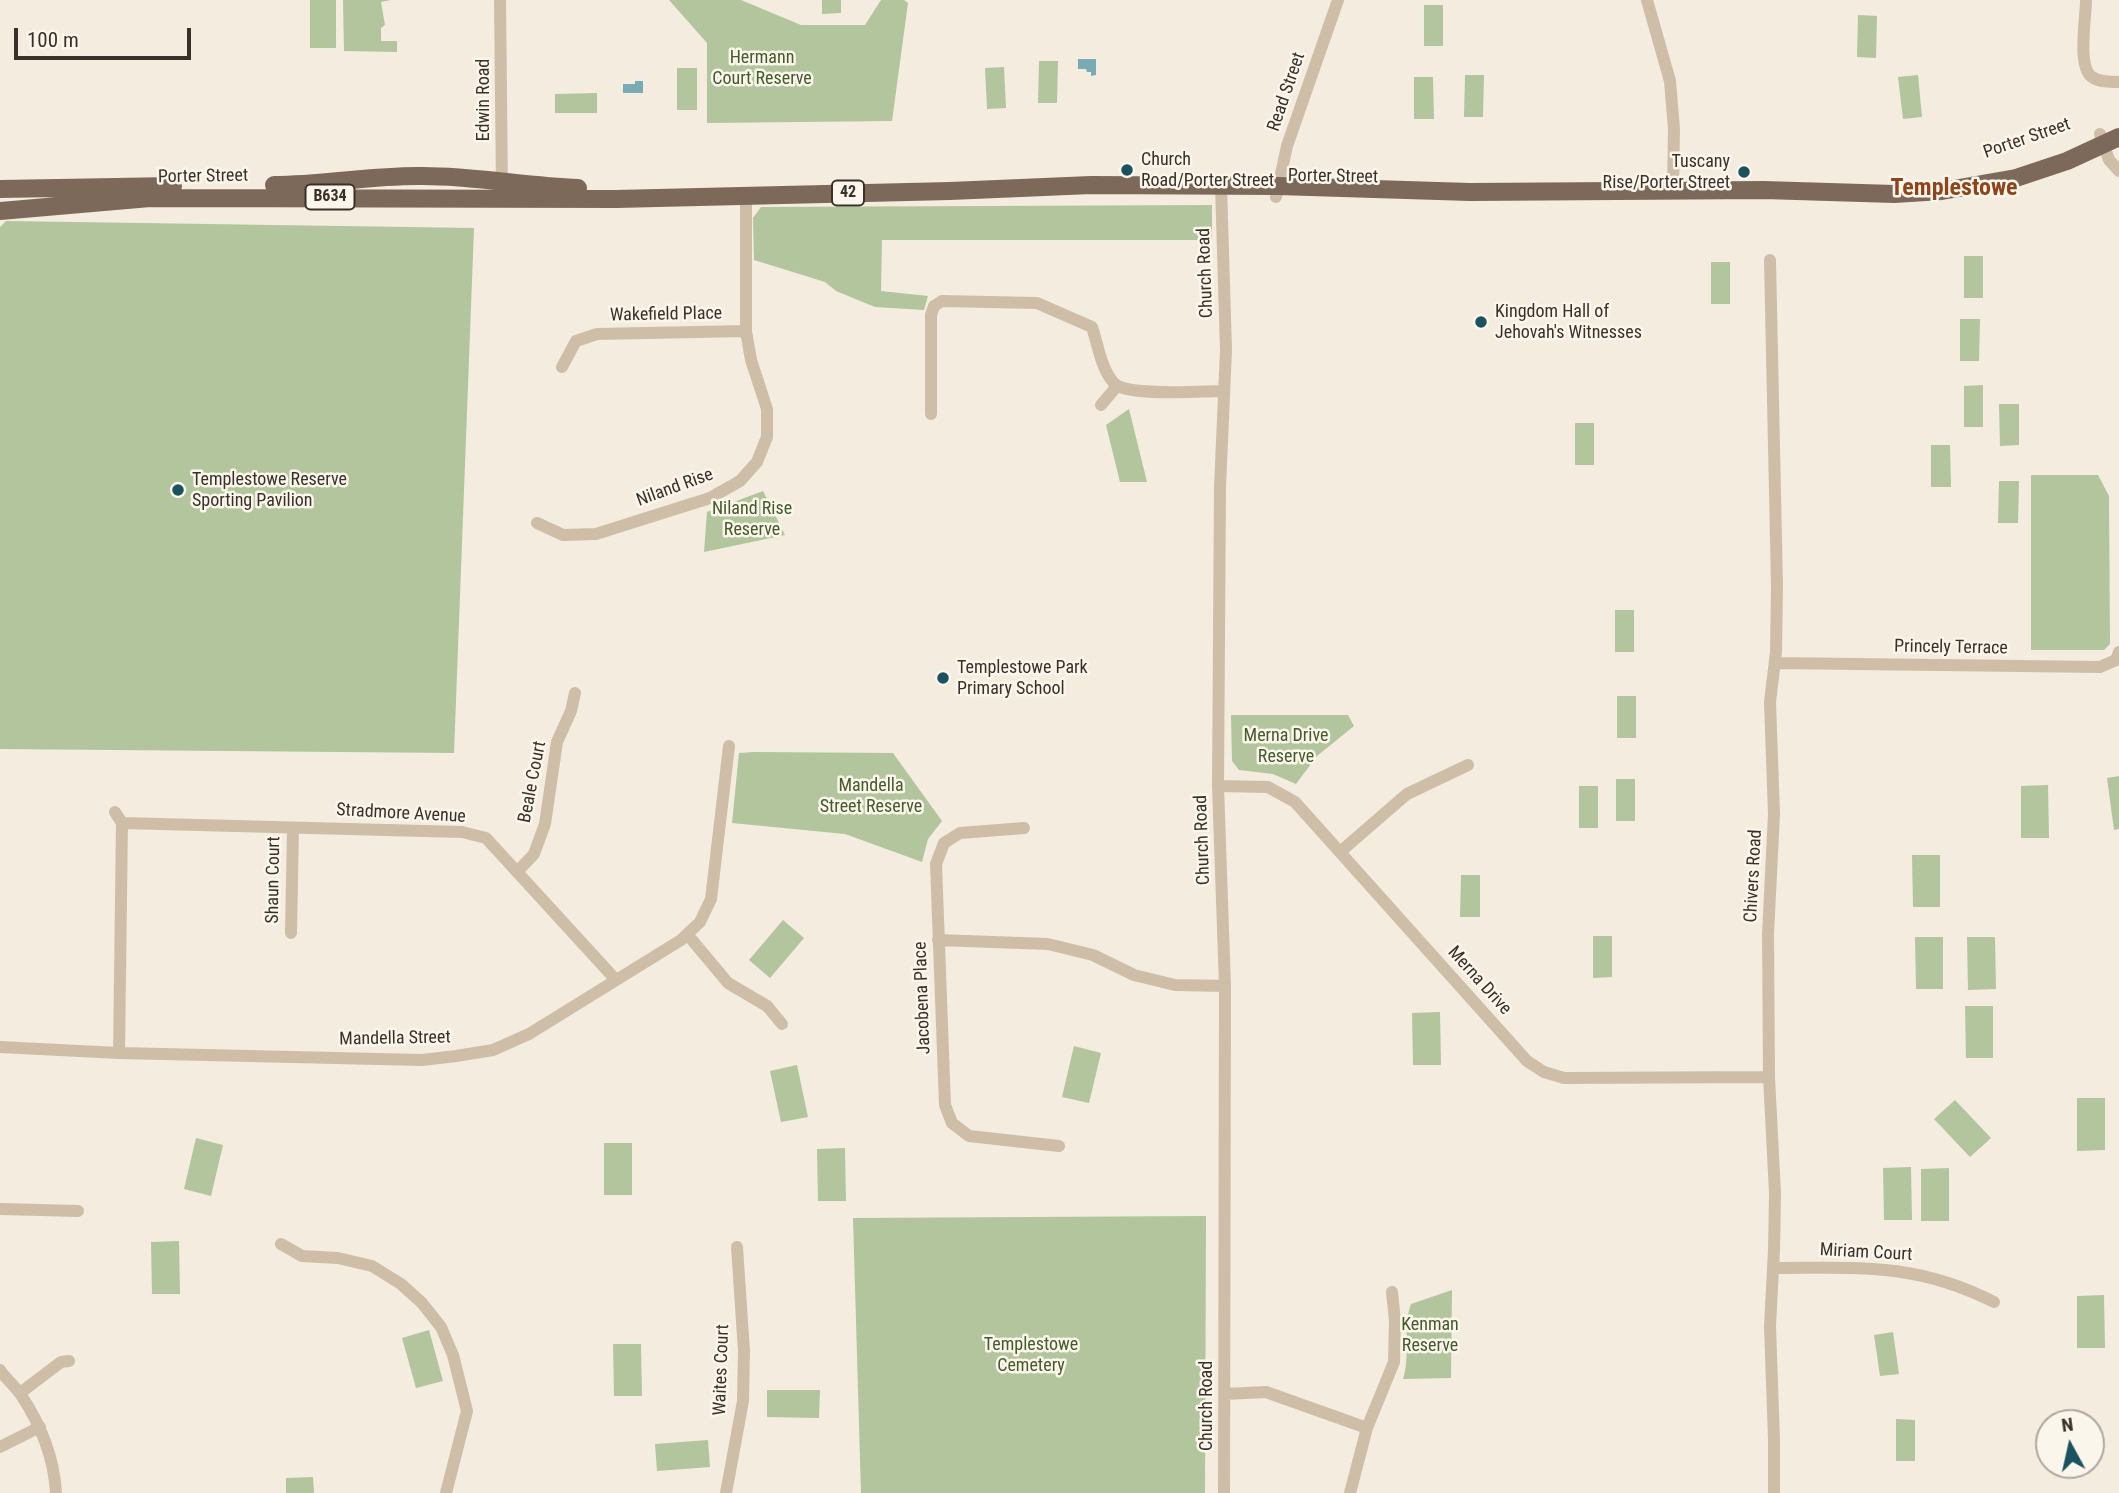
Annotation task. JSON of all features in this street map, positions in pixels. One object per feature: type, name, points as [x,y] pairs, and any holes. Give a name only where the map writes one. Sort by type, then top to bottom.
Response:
[{"type":"main road","name":"42","points":[[2110,142],[2119,124]]},
{"type":"main road","name":"Porter Street","points":[[0,211],[150,198],[407,198],[502,190],[616,199],[950,191],[1221,191],[1508,203],[1630,193],[1764,190],[1894,194],[1987,185],[2036,173],[2110,142]]},
{"type":"main road","name":"Porter Street","points":[[0,189],[297,185],[391,176],[459,176],[502,190]]},
{"type":"street","name":"Edwin Road","points":[[500,0],[502,190]]},
{"type":"street","name":"Read Street","points":[[1277,192],[1287,146],[1338,0]]},
{"type":"street","points":[[1647,0],[1670,80],[1674,129],[1673,192]]},
{"type":"street","points":[[2086,0],[2085,70],[2091,77],[2101,81],[2119,82]]},
{"type":"street","points":[[2110,142],[2109,160],[2119,171]]},
{"type":"street","points":[[391,176],[406,184],[407,198]]},
{"type":"street","name":"Church Road","points":[[1221,191],[1226,350],[1220,487],[1218,786],[1226,986],[1224,1493]]},
{"type":"street","name":"Niland Rise","points":[[537,523],[563,535],[596,534],[710,498],[740,481],[757,462],[767,437],[767,409],[751,360],[746,331],[746,194]]},
{"type":"street","name":"Chivers Road","points":[[1770,260],[1777,586],[1775,663],[1770,702],[1774,827],[1768,934],[1769,1077],[1775,1193],[1770,1343],[1774,1493]]},
{"type":"street","points":[[931,414],[932,315],[934,306],[942,301],[1037,303],[1067,314],[1092,327],[1106,372],[1117,386],[1136,392],[1224,391]]},
{"type":"street","name":"Wakefield Place","points":[[562,367],[576,341],[597,334],[746,331]]},
{"type":"street","points":[[1101,405],[1117,386]]},
{"type":"street","name":"Princely Terrace","points":[[1775,663],[2100,667],[2116,660],[2119,652]]},
{"type":"street","name":"Beale Court","points":[[517,872],[534,854],[545,824],[557,742],[575,693]]},
{"type":"street","name":"Mandella Street","points":[[0,1047],[119,1053],[422,1060],[493,1050],[528,1034],[681,940],[700,922],[711,899],[729,746]]},
{"type":"street","points":[[1340,852],[1407,793],[1468,765]]},
{"type":"street","name":"Merna Drive","points":[[1218,786],[1268,788],[1296,802],[1527,1061],[1544,1072],[1564,1077],[1769,1077]]},
{"type":"street","name":"Stradmore Avenue","points":[[119,1053],[119,818],[293,828],[462,832],[486,838],[616,980]]},
{"type":"street","name":"Shaun Court","points":[[291,933],[293,828]]},
{"type":"street","name":"Jacobena Place","points":[[1024,828],[960,833],[944,843],[936,864],[944,1105],[952,1123],[969,1136],[1059,1146]]},
{"type":"street","points":[[687,934],[729,983],[766,1006],[782,1024]]},
{"type":"street","points":[[938,940],[1048,944],[1093,955],[1134,975],[1175,985],[1226,986]]},
{"type":"street","points":[[0,1209],[78,1211]]},
{"type":"street","points":[[281,1244],[302,1256],[338,1258],[372,1266],[401,1284],[422,1303],[441,1328],[453,1355],[467,1411],[446,1493]]},
{"type":"street","name":"Waites Court","points":[[726,1493],[743,1401],[744,1351],[737,1247]]},
{"type":"street","name":"Miriam Court","points":[[1773,1268],[1880,1268],[1914,1273],[1964,1287],[1994,1302]]},
{"type":"street","points":[[1350,1493],[1367,1428],[1394,1362],[1392,1292]]},
{"type":"street","points":[[20,1393],[61,1362],[69,1361]]},
{"type":"street","points":[[0,1370],[20,1393],[40,1427],[53,1465],[56,1493]]},
{"type":"street","points":[[1226,1394],[1266,1392],[1367,1428]]},
{"type":"street","points":[[0,1447],[40,1427]]},
{"type":"green space","points":[[310,0],[336,0],[336,48],[310,48]]},
{"type":"green space","points":[[343,0],[391,0],[381,2],[385,25],[381,28],[381,41],[397,41],[397,52],[344,51]]},
{"type":"green space","name":"Hermann Court Reserve","points":[[669,0],[741,0],[801,25],[865,25],[881,0],[904,0],[908,3],[892,121],[707,123],[707,43]]},
{"type":"green space","points":[[822,0],[841,0],[841,13],[822,14]]},
{"type":"green space","points":[[1424,5],[1443,5],[1443,46],[1424,46]]},
{"type":"green space","points":[[1858,15],[1877,16],[1876,58],[1857,57]]},
{"type":"green space","points":[[1039,61],[1058,61],[1057,103],[1038,103]]},
{"type":"green space","points":[[1004,67],[1006,108],[987,109],[985,68]]},
{"type":"green space","points":[[677,68],[697,68],[697,110],[677,110]]},
{"type":"green space","points":[[1465,75],[1484,75],[1483,117],[1464,117]]},
{"type":"green space","points":[[1918,75],[1922,117],[1903,119],[1898,77]]},
{"type":"green space","points":[[1414,77],[1433,77],[1434,119],[1414,119]]},
{"type":"green space","points":[[597,93],[597,113],[555,113],[555,94]]},
{"type":"green space","points":[[1212,205],[1212,240],[882,240],[881,291],[928,296],[924,310],[875,307],[836,291],[825,282],[754,260],[753,218],[761,207]]},
{"type":"green space","points":[[6,221],[474,228],[454,753],[0,749],[0,227]]},
{"type":"green space","points":[[1964,256],[1983,256],[1983,298],[1964,298]]},
{"type":"green space","points":[[1711,262],[1730,262],[1730,304],[1711,304]]},
{"type":"green space","points":[[1960,319],[1980,319],[1979,361],[1960,361]]},
{"type":"green space","points":[[1983,385],[1983,427],[1964,427],[1964,386]]},
{"type":"green space","points":[[1999,404],[2019,404],[2019,445],[2000,446]]},
{"type":"green space","points":[[1129,409],[1147,482],[1120,482],[1106,425]]},
{"type":"green space","points":[[1575,423],[1594,423],[1594,465],[1575,465]]},
{"type":"green space","points":[[1931,445],[1950,445],[1951,487],[1931,487]]},
{"type":"green space","points":[[2031,475],[2098,475],[2109,496],[2110,644],[2104,650],[2031,650]]},
{"type":"green space","points":[[1999,481],[2019,481],[2018,523],[1998,523]]},
{"type":"green space","name":"Niland Rise Reserve","points":[[763,491],[785,535],[704,552],[707,512]]},
{"type":"green space","points":[[1615,610],[1634,610],[1634,652],[1615,652]]},
{"type":"green space","points":[[1617,696],[1636,696],[1636,738],[1617,738]]},
{"type":"green space","name":"Merna Drive Reserve","points":[[1231,715],[1348,715],[1354,726],[1317,756],[1296,784],[1273,774],[1239,770],[1232,761]]},
{"type":"green space","name":"Mandella Street Reserve","points":[[739,753],[893,753],[942,821],[928,839],[922,862],[845,834],[732,823]]},
{"type":"green space","points":[[2119,776],[2119,829],[2114,830],[2107,778]]},
{"type":"green space","points":[[1616,779],[1635,779],[1635,821],[1616,821]]},
{"type":"green space","points":[[2048,785],[2049,838],[2021,838],[2021,786]]},
{"type":"green space","points":[[1579,786],[1598,786],[1598,828],[1579,828]]},
{"type":"green space","points":[[1912,855],[1940,855],[1940,907],[1913,907]]},
{"type":"green space","points":[[1461,875],[1480,875],[1480,917],[1460,917]]},
{"type":"green space","points":[[783,920],[804,938],[770,978],[749,960]]},
{"type":"green space","points":[[1593,936],[1612,936],[1612,977],[1593,978]]},
{"type":"green space","points":[[1915,937],[1943,937],[1943,989],[1916,989]]},
{"type":"green space","points":[[1967,937],[1995,937],[1996,989],[1968,990]]},
{"type":"green space","points":[[1965,1006],[1993,1006],[1993,1058],[1966,1058]]},
{"type":"green space","points":[[1440,1012],[1441,1065],[1413,1065],[1412,1013]]},
{"type":"green space","points":[[1074,1046],[1101,1053],[1089,1103],[1062,1097]]},
{"type":"green space","points":[[797,1065],[808,1117],[781,1122],[770,1071]]},
{"type":"green space","points":[[2077,1098],[2105,1098],[2105,1150],[2077,1151]]},
{"type":"green space","points":[[1955,1100],[1991,1138],[1970,1157],[1934,1119]]},
{"type":"green space","points":[[196,1138],[223,1145],[211,1196],[184,1189]]},
{"type":"green space","points":[[604,1143],[632,1143],[632,1195],[604,1195]]},
{"type":"green space","points":[[845,1148],[846,1201],[818,1201],[817,1149]]},
{"type":"green space","points":[[1911,1167],[1912,1220],[1884,1220],[1883,1168]]},
{"type":"green space","points":[[1949,1168],[1949,1221],[1921,1221],[1921,1169]]},
{"type":"green space","name":"Templestowe Cemetery","points":[[1206,1216],[1205,1493],[861,1493],[853,1218]]},
{"type":"green space","points":[[179,1241],[180,1294],[152,1294],[151,1242]]},
{"type":"green space","name":"Kenman Reserve","points":[[1452,1290],[1451,1378],[1403,1379],[1411,1304]]},
{"type":"green space","points":[[2104,1295],[2105,1348],[2077,1348],[2077,1296]]},
{"type":"green space","points":[[429,1330],[443,1381],[416,1388],[402,1338]]},
{"type":"green space","points":[[1893,1332],[1899,1374],[1880,1376],[1874,1335]]},
{"type":"green space","points":[[613,1344],[641,1344],[642,1396],[614,1396]]},
{"type":"green space","points":[[767,1390],[820,1390],[819,1418],[767,1417]]},
{"type":"green space","points":[[1896,1419],[1915,1420],[1915,1461],[1896,1461]]},
{"type":"green space","points":[[708,1440],[710,1467],[657,1471],[655,1444]]},
{"type":"green space","points":[[313,1477],[314,1493],[286,1493],[286,1478]]},
{"type":"water","points":[[1078,59],[1096,59],[1096,75],[1091,76],[1091,72],[1086,69],[1078,69]]},
{"type":"water","points":[[635,81],[643,81],[643,93],[623,93],[623,84],[635,84]]},
{"type":"place","name":"Church Road/Porter Street","points":[[1127,170]]},
{"type":"place","name":"Tuscany Rise/Porter Street","points":[[1744,172]]},
{"type":"place","name":"Kingdom Hall of Jehovah's Witnesses","points":[[1481,322]]},
{"type":"place","name":"Templestowe Reserve Sporting Pavilion","points":[[178,490]]},
{"type":"place","name":"Templestowe Park Primary School","points":[[943,678]]},
{"type":"district","name":"Templestowe","points":[[1954,189]]}]
